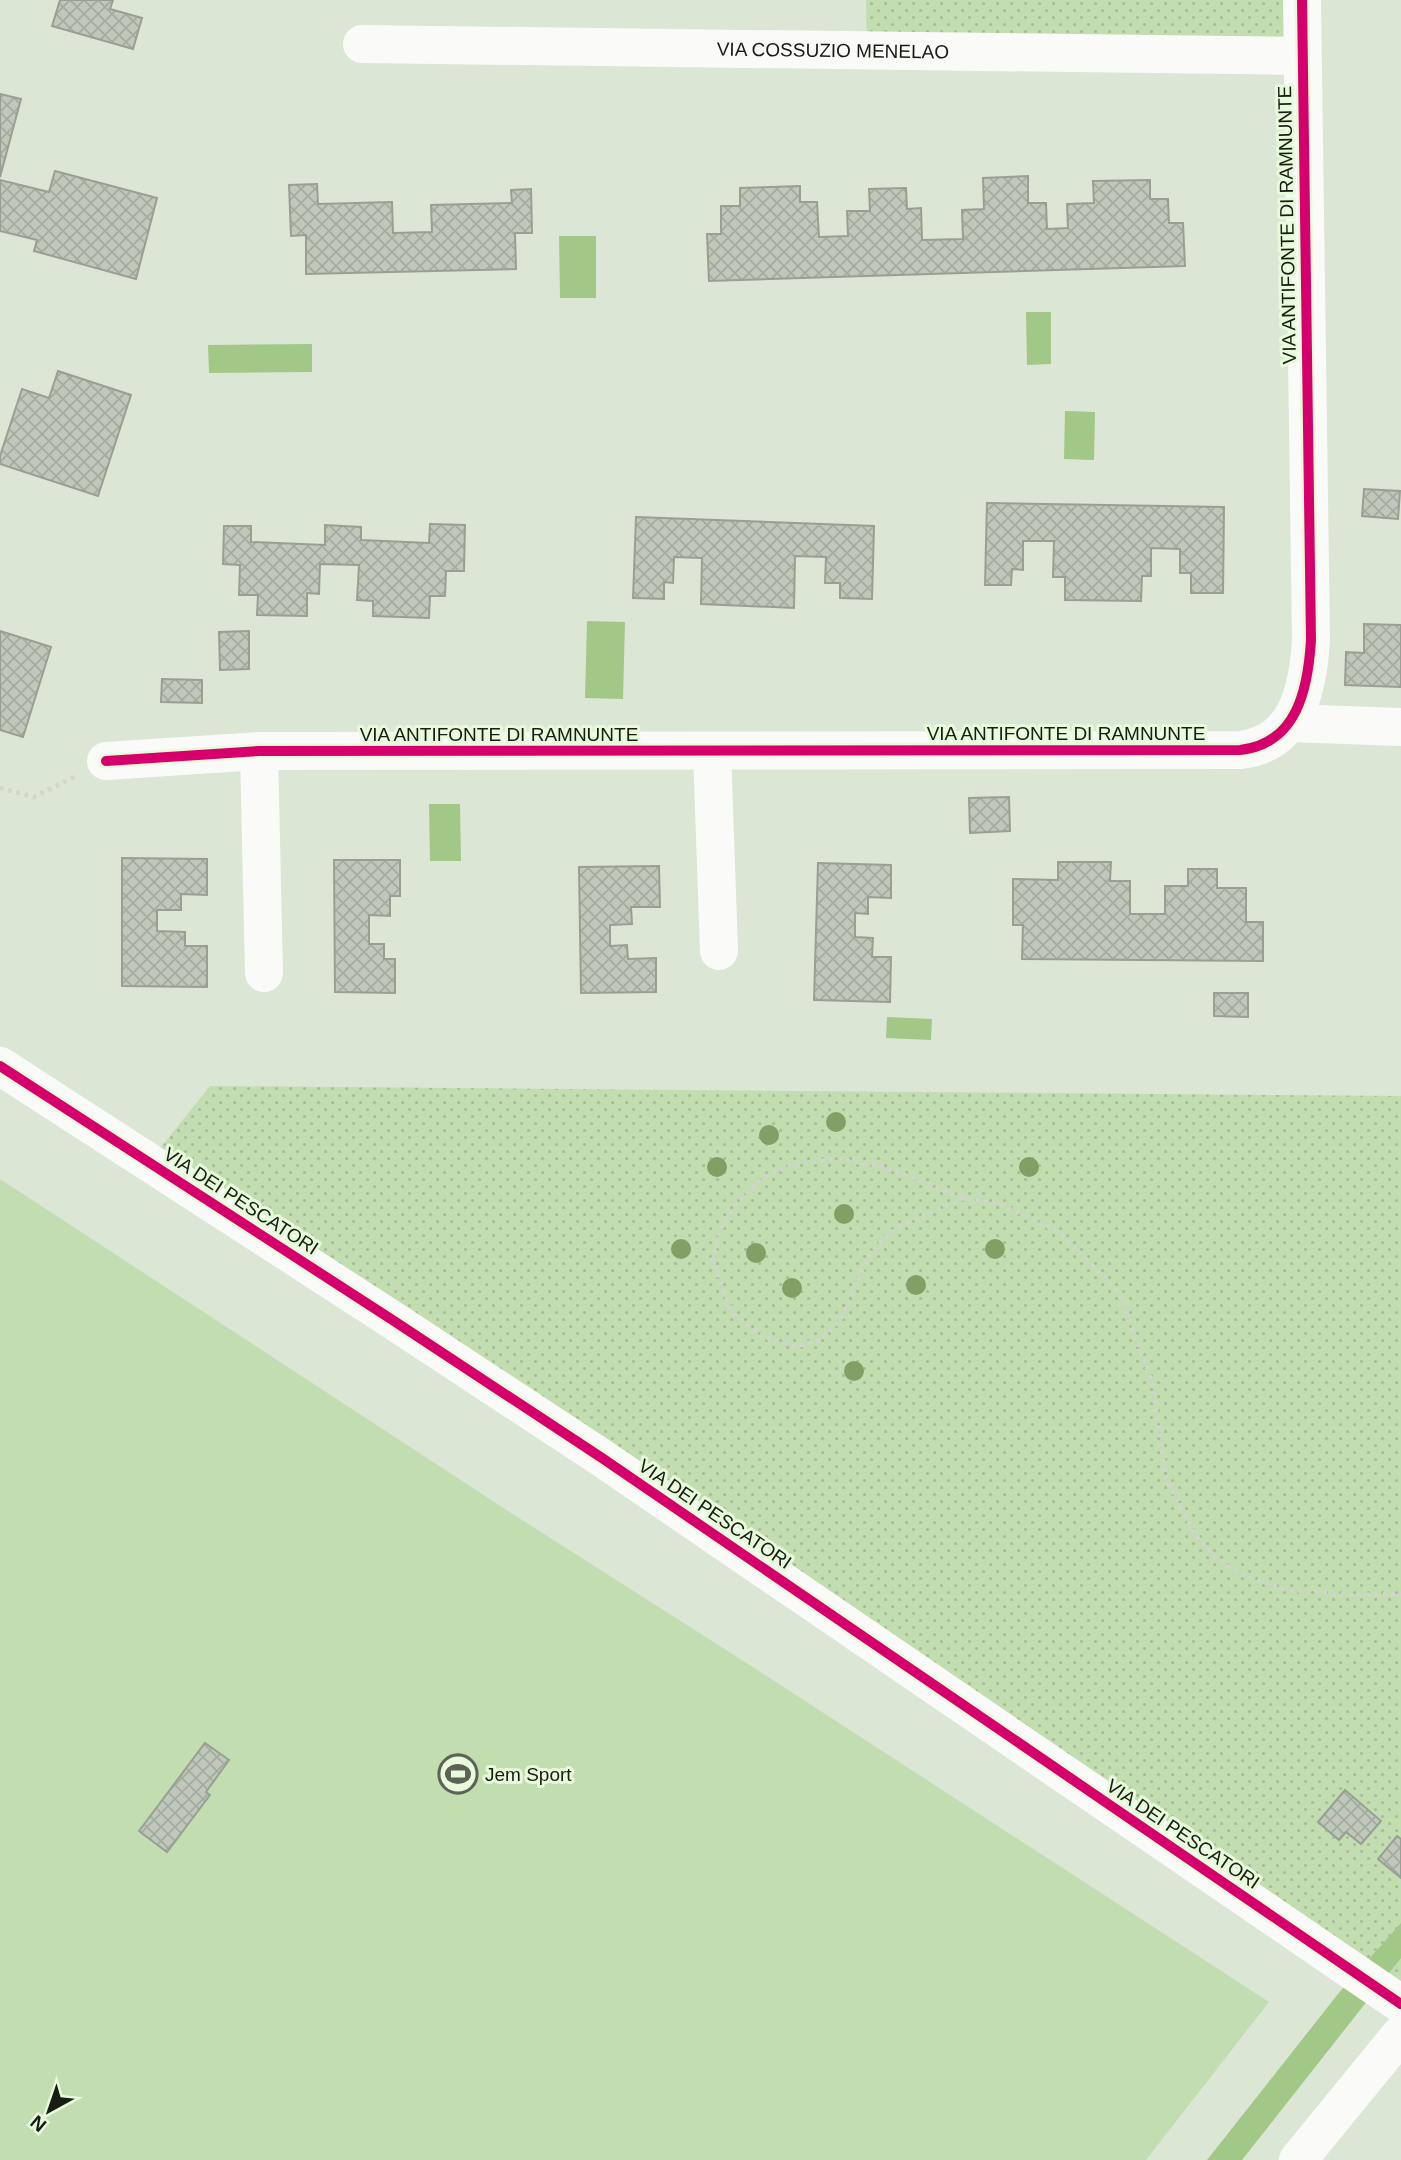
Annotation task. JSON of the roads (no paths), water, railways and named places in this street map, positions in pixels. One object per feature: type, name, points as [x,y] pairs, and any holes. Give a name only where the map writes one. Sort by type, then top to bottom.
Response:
[{"type":"street","name":"VIA ANTIFONTE DI RAMNUNTE","points":[[106,761],[259,751],[1240,750],[1278,736],[1290,723],[1306,680],[1311,640],[1302,0]]},
{"type":"street","name":"VIA COSSUZIO MENELAO","points":[[362,44],[1302,56]]},
{"type":"street","points":[[1290,723],[1401,727]]},
{"type":"street","points":[[259,751],[264,973]]},
{"type":"street","points":[[712,751],[719,951]]},
{"type":"street","name":"VIA DEI PESCATORI","points":[[0,1066],[602,1458],[1395,2000]]},
{"type":"street","points":[[1298,2160],[1401,2034]]},
{"type":"place","name":"Jem Sport","points":[[458,1774]]}]
